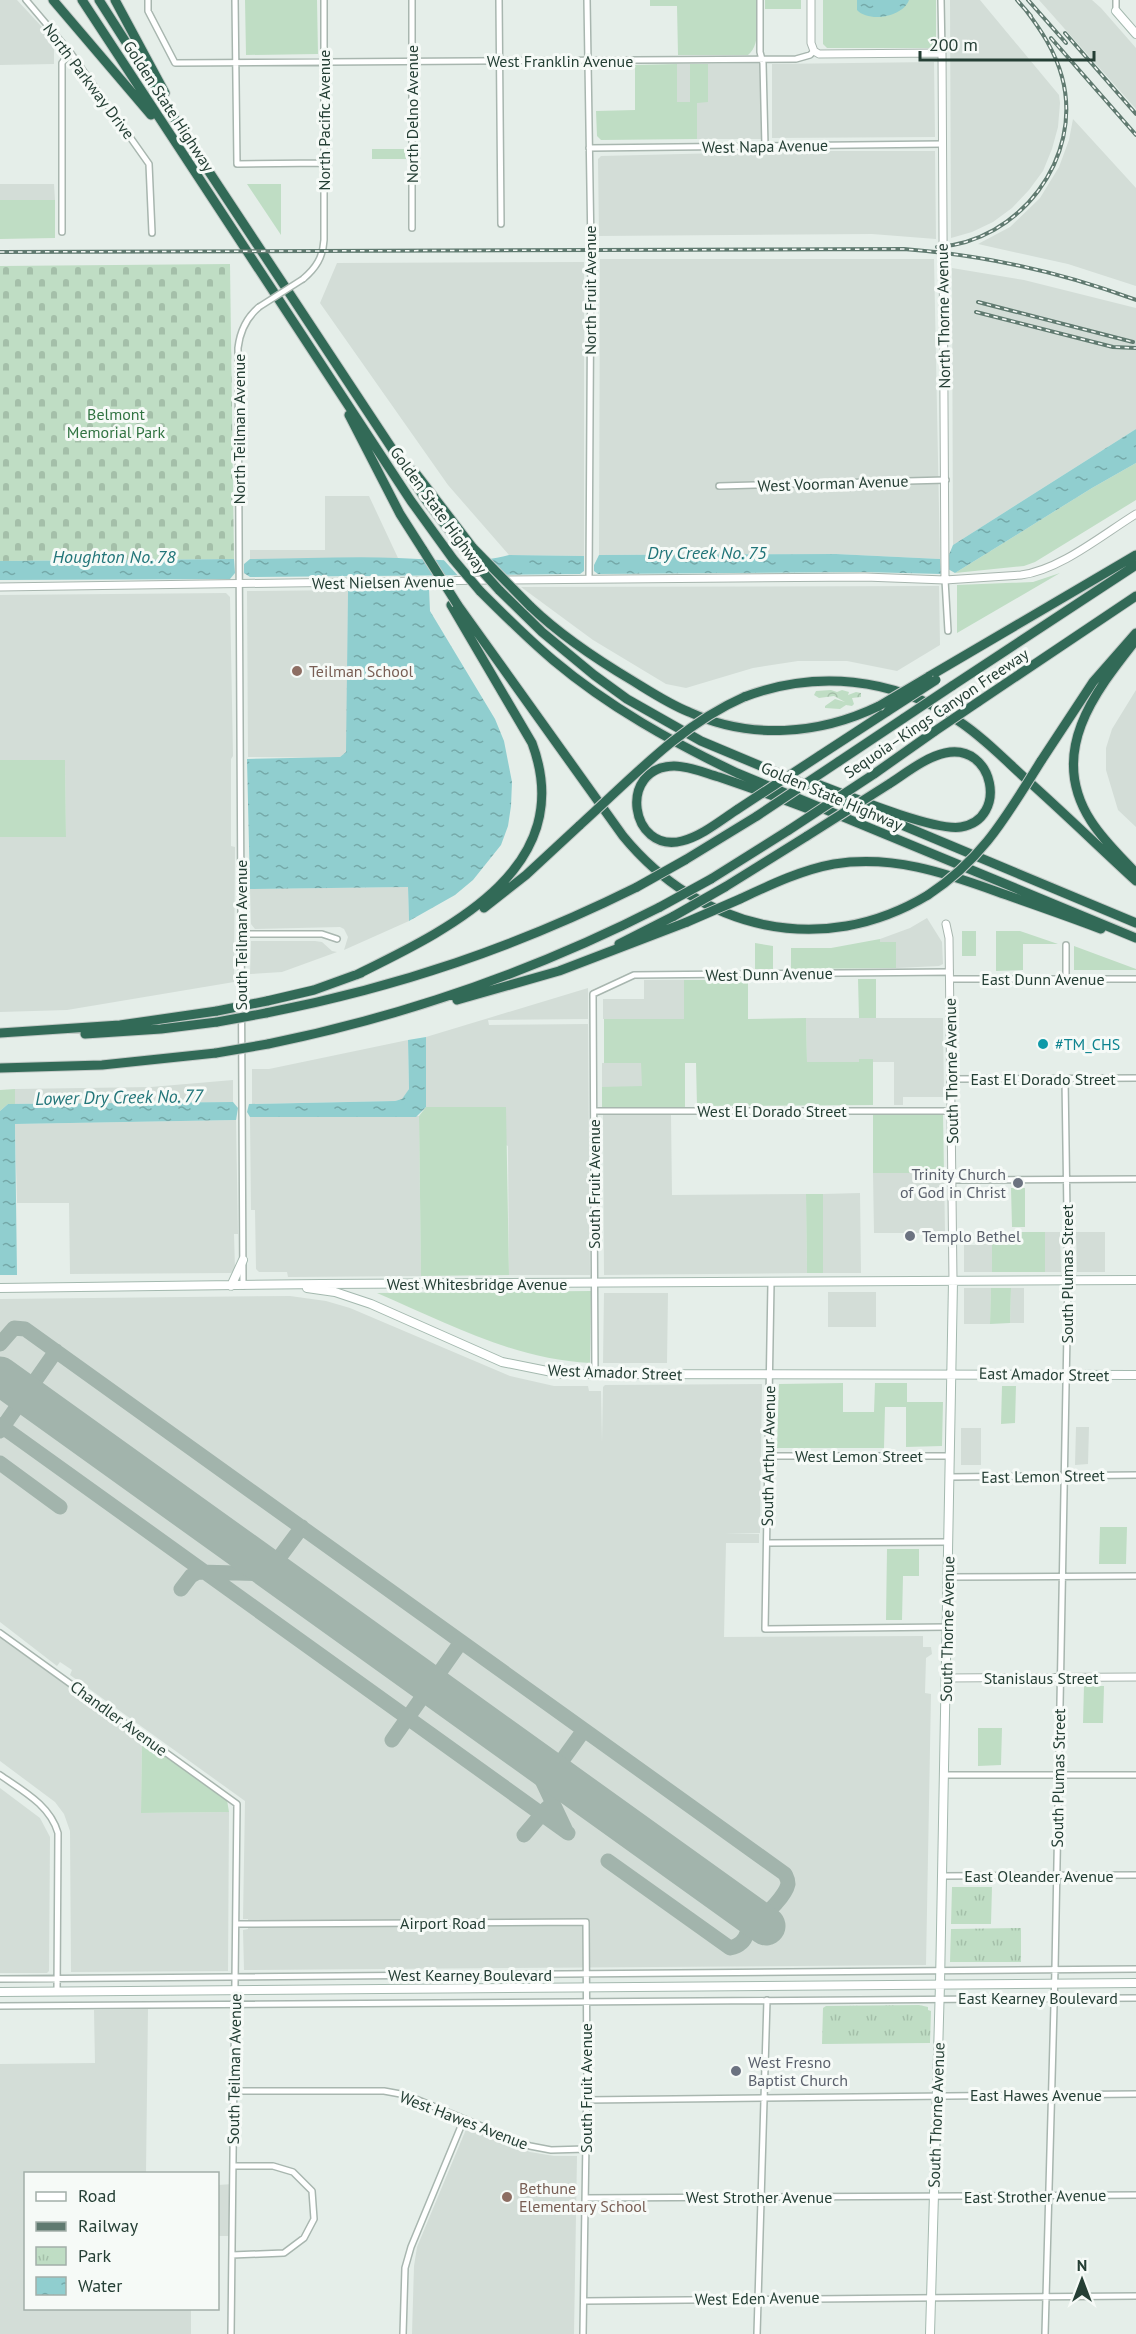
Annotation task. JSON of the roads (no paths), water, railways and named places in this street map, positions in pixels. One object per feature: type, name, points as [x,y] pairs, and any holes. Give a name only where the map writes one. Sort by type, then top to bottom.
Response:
[{"type":"highway","points":[[53,0],[180,151]]},
{"type":"highway","name":"Golden State Highway","points":[[82,0],[411,501],[453,559],[480,591],[555,661],[594,692],[655,731],[737,773],[1136,940]]},
{"type":"highway","name":"Golden State Highway","points":[[99,0],[200,158],[426,500],[472,560],[542,632],[627,699],[701,741],[1136,923]]},
{"type":"highway","points":[[115,0],[200,158]]},
{"type":"highway","points":[[322,341],[432,496],[473,548],[550,625],[594,658],[671,704],[714,722],[758,730],[801,729],[839,722],[883,708]]},
{"type":"highway","points":[[338,391],[356,432],[532,743],[541,782],[539,817],[524,857],[509,878],[490,896],[439,933],[356,975]]},
{"type":"highway","points":[[923,850],[745,786],[680,766],[668,767],[651,774],[639,789],[636,801],[637,813],[644,828],[652,836],[671,842],[690,838],[738,809],[819,756],[883,708],[1136,555]]},
{"type":"highway","name":"Sequoia–Kings Canyon Freeway","points":[[0,1035],[99,1033],[217,1022],[266,1013],[360,993],[451,966],[546,930],[637,887],[758,816],[1136,565]]},
{"type":"highway","name":"Sequoia–Kings Canyon Freeway","points":[[0,1068],[102,1065],[216,1053],[268,1044],[364,1023],[457,995],[506,977],[582,945],[711,879],[874,774],[1136,596]]},
{"type":"highway","points":[[454,604],[623,836],[647,864],[678,889],[708,906],[743,920],[803,930],[840,927],[876,919],[909,906],[957,874],[983,849],[1092,682],[1136,633]]},
{"type":"highway","points":[[1136,640],[1091,703],[1076,738],[1074,759],[1078,795],[1087,814],[1098,831],[1136,873]]},
{"type":"highway","points":[[0,1035],[120,1025],[217,1011],[314,990],[387,963],[425,945],[477,913],[526,875],[677,738],[712,712],[760,691],[797,682],[841,681],[886,688],[929,703],[986,742],[1136,881]]},
{"type":"highway","points":[[560,971],[674,916],[724,888],[807,836],[889,784],[932,757],[954,752],[974,758],[983,766],[989,779],[990,797],[983,814],[974,822],[960,827],[948,827],[875,806],[701,741]]},
{"type":"highway","points":[[364,1023],[470,997],[560,971],[687,922],[793,875],[831,865],[866,861],[923,867],[1136,940]]},
{"type":"main road","points":[[1116,11],[1136,34]]},
{"type":"main road","points":[[231,1286],[243,1260]]},
{"type":"main road","name":"West Whitesbridge Avenue","points":[[0,1288],[1136,1280]]},
{"type":"main road","name":"South Thorne Avenue","points":[[930,2334],[940,1984],[953,1281]]},
{"type":"main road","name":"West Amador Street","points":[[293,1286],[335,1292],[371,1305],[502,1362],[562,1374],[952,1374]]},
{"type":"main road","name":"East Amador Street","points":[[952,1374],[1136,1375]]},
{"type":"main road","name":"East Kearney Boulevard","points":[[940,1984],[1136,1983]]},
{"type":"main road","name":"West Kearney Boulevard","points":[[0,1992],[940,1984]]},
{"type":"street","name":"North Parkway Drive","points":[[26,0],[70,52],[149,164],[152,233]]},
{"type":"street","name":"West Franklin Avenue","points":[[148,0],[148,11],[175,63],[796,59],[810,55],[814,51],[825,54],[942,53]]},
{"type":"street","points":[[236,0],[237,164],[324,163]]},
{"type":"street","name":"North Pacific Avenue","points":[[324,0],[324,240]]},
{"type":"street","name":"North Delno Avenue","points":[[412,0],[412,228]]},
{"type":"street","points":[[499,0],[501,224]]},
{"type":"street","name":"North Fruit Avenue","points":[[587,0],[591,407],[589,576]]},
{"type":"street","points":[[760,0],[765,146]]},
{"type":"street","points":[[811,0],[811,43],[814,51]]},
{"type":"street","name":"North Thorne Avenue","points":[[941,0],[945,577],[948,631]]},
{"type":"street","points":[[1116,0],[1116,11]]},
{"type":"street","points":[[63,232],[62,63],[70,52]]},
{"type":"street","name":"West Napa Avenue","points":[[589,148],[942,144]]},
{"type":"street","name":"North Teilman Avenue","points":[[239,584],[239,340],[246,321],[260,307],[311,272],[320,259],[324,240]]},
{"type":"street","name":"West Voorman Avenue","points":[[719,486],[946,480]]},
{"type":"street","name":"West Nielsen Avenue","points":[[0,587],[589,576],[865,578],[1030,574],[1056,564],[1136,514]]},
{"type":"street","name":"South Teilman Avenue","points":[[239,584],[243,1286]]},
{"type":"street","name":"South Thorne Avenue","points":[[946,924],[949,938],[950,975],[953,1281]]},
{"type":"street","points":[[242,934],[322,934],[337,939]]},
{"type":"street","points":[[1066,945],[1066,979]]},
{"type":"street","name":"West Dunn Avenue","points":[[593,994],[634,975],[950,975]]},
{"type":"street","name":"East Dunn Avenue","points":[[950,975],[1136,979]]},
{"type":"street","name":"South Fruit Avenue","points":[[593,994],[595,1375]]},
{"type":"street","name":"East El Dorado Street","points":[[951,1079],[1136,1078]]},
{"type":"street","name":"South Plumas Street","points":[[1045,2334],[1055,1983],[1068,1280],[1065,1079]]},
{"type":"street","name":"West El Dorado Street","points":[[594,1111],[951,1111]]},
{"type":"street","points":[[952,1180],[1136,1179]]},
{"type":"street","name":"South Arthur Avenue","points":[[771,1283],[765,1629],[947,1627]]},
{"type":"street","name":"West Lemon Street","points":[[768,1456],[950,1456]]},
{"type":"street","name":"East Lemon Street","points":[[950,1478],[1136,1475]]},
{"type":"street","points":[[767,1543],[948,1542]]},
{"type":"street","points":[[948,1577],[1136,1576]]},
{"type":"street","name":"Chandler Avenue","points":[[0,1633],[237,1804]]},
{"type":"street","name":"Stanislaus Street","points":[[946,1678],[1136,1677]]},
{"type":"street","points":[[944,1775],[1136,1774]]},
{"type":"street","points":[[0,1775],[46,1809],[56,1825],[58,1833],[57,1992]]},
{"type":"street","name":"South Teilman Avenue","points":[[231,2334],[237,1804]]},
{"type":"street","name":"East Oleander Avenue","points":[[942,1876],[1136,1875]]},
{"type":"street","name":"Airport Road","points":[[237,1924],[586,1922],[586,1986]]},
{"type":"street","name":"East Kearney Boulevard","points":[[940,1970],[1136,1969]]},
{"type":"street","name":"West Kearney Boulevard","points":[[0,1979],[940,1970]]},
{"type":"street","name":"South Fruit Avenue","points":[[583,2334],[586,1986]]},
{"type":"street","name":"East Kearney Boulevard","points":[[939,1999],[1136,1998]]},
{"type":"street","name":"West Kearney Boulevard","points":[[0,2006],[939,1999]]},
{"type":"street","points":[[757,2334],[767,2000]]},
{"type":"street","name":"West Hawes Avenue","points":[[234,2091],[384,2091],[405,2095],[530,2146],[551,2151],[586,2149]]},
{"type":"street","name":"East Hawes Avenue","points":[[937,2096],[1136,2094]]},
{"type":"street","points":[[586,2100],[937,2096]]},
{"type":"street","points":[[403,2334],[405,2270],[411,2247],[464,2119]]},
{"type":"street","points":[[232,2255],[284,2253],[304,2238],[314,2218],[312,2191],[293,2172],[273,2166],[233,2166]]},
{"type":"street","name":"East Strother Avenue","points":[[934,2197],[1136,2196]]},
{"type":"street","name":"West Strother Avenue","points":[[585,2198],[934,2197]]},
{"type":"street","name":"West Eden Avenue","points":[[584,2301],[931,2296],[1136,2296]]},
{"type":"water","points":[[857,0],[909,0],[900,11],[877,17],[862,14],[857,10]]},
{"type":"water","points":[[1136,429],[1136,463],[955,573],[948,569],[948,557],[953,545]]},
{"type":"water","points":[[836,554],[940,559],[941,574],[863,572],[598,574],[594,571],[599,555]]},
{"type":"water","points":[[509,555],[584,556],[584,571],[580,574],[250,577],[244,573],[244,564],[250,559],[361,557],[468,561]]},
{"type":"water","points":[[234,559],[235,573],[230,579],[0,580],[0,561]]},
{"type":"water","points":[[429,588],[430,611],[495,719],[504,741],[512,782],[508,826],[501,845],[473,880],[455,895],[409,921],[408,887],[250,889],[247,759],[340,757],[346,752],[348,591]]},
{"type":"water","points":[[426,1037],[426,1107],[416,1117],[250,1117],[247,1112],[249,1104],[402,1099],[409,1089],[408,1040]]},
{"type":"water","points":[[233,1102],[238,1108],[236,1120],[15,1124],[17,1275],[0,1275],[0,1111],[8,1104]]},
{"type":"railway","points":[[1017,0],[1031,16]]},
{"type":"railway","points":[[1028,0],[1066,43]]},
{"type":"railway","points":[[937,247],[967,242],[994,230],[1018,212],[1038,190],[1054,165],[1063,137],[1066,107],[1062,77],[1047,41],[1025,9]]},
{"type":"railway","points":[[1065,33],[1136,114]]},
{"type":"railway","points":[[1051,38],[1136,135]]},
{"type":"railway","points":[[0,252],[904,249],[993,260],[1022,266],[1079,281],[1136,300]]},
{"type":"railway","points":[[978,302],[1133,342]]},
{"type":"railway","points":[[976,312],[1113,347],[1136,348]]},
{"type":"place","name":"Teilman School","points":[[297,671]]},
{"type":"place","name":"#TM_CHS","points":[[1043,1044]]},
{"type":"place","name":"Trinity Church of God in Christ","points":[[1018,1183]]},
{"type":"place","name":"Templo Bethel","points":[[910,1236]]},
{"type":"place","name":"West Fresno Baptist Church","points":[[736,2071]]},
{"type":"place","name":"Bethune Elementary School","points":[[507,2197]]},
{"type":"park label","name":"Belmont Memorial Park","points":[[116,423]]},
{"type":"water label","name":"Dry Creek No. 75","points":[[707,552]]},
{"type":"water label","name":"Houghton No. 78","points":[[114,556]]},
{"type":"water label","name":"Lower Dry Creek No. 77","points":[[119,1097]]}]
